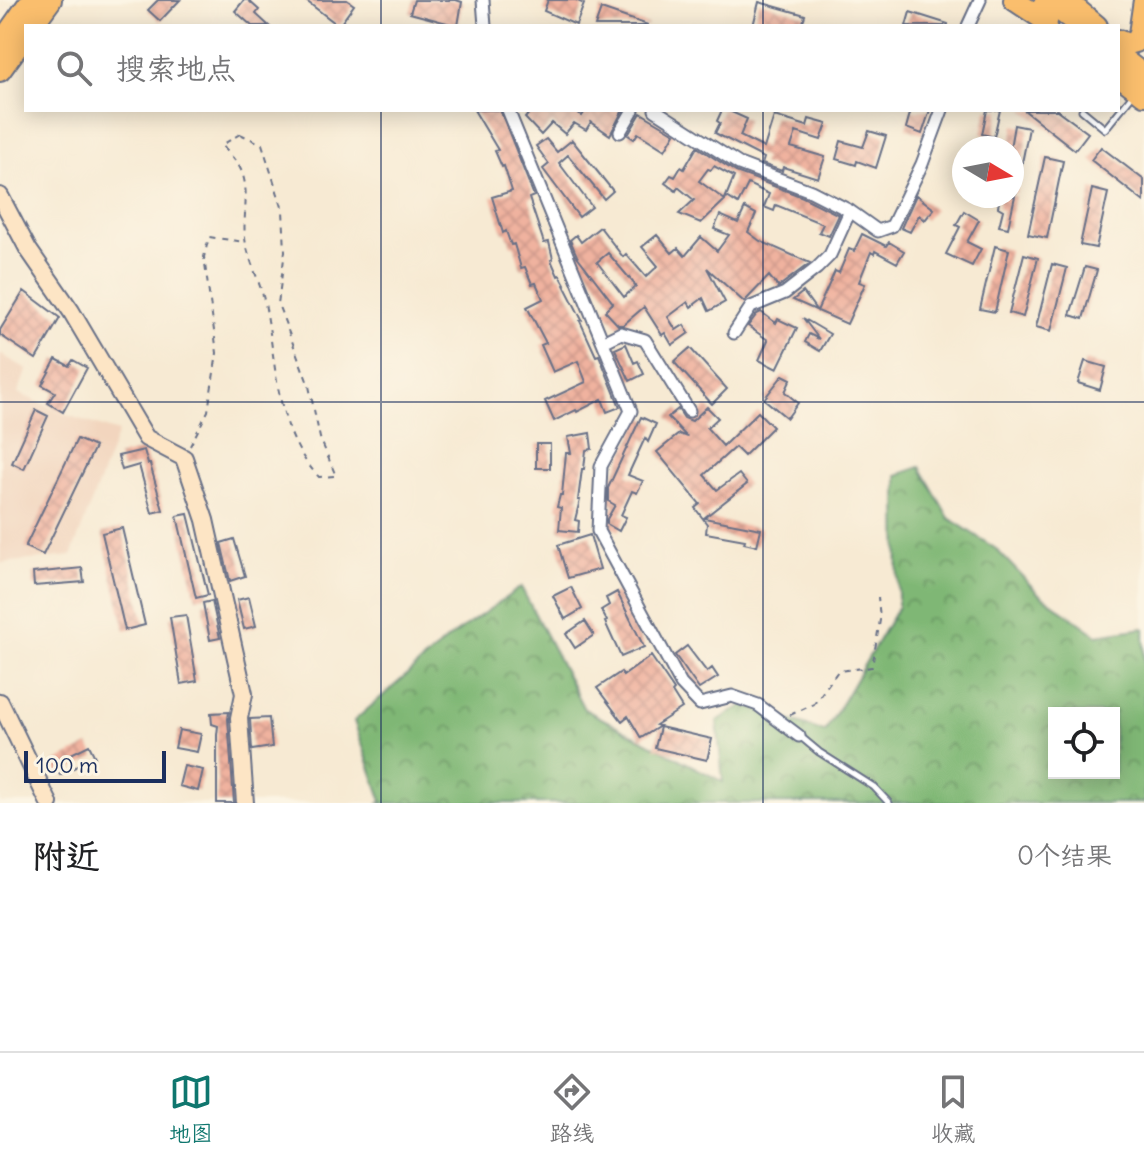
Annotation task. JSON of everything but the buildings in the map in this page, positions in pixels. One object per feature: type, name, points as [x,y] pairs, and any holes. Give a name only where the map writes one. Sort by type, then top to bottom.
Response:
[{"type":"highway","points":[[2,51],[31,0]]},
{"type":"highway","points":[[33,24],[51,0]]},
{"type":"highway","points":[[1014,0],[1048,23]]},
{"type":"highway","points":[[1066,0],[1095,24]]},
{"type":"highway","points":[[1120,41],[1128,44],[1135,42],[1144,0]]},
{"type":"highway","points":[[1048,23],[1041,13],[1041,8],[1048,4],[1077,24]]},
{"type":"highway","points":[[2,51],[24,36]]},
{"type":"highway","points":[[1120,58],[1142,87]]},
{"type":"highway","points":[[1120,76],[1142,87]]},
{"type":"street","points":[[483,0],[485,24]]},
{"type":"street","points":[[969,24],[980,0]]},
{"type":"street","points":[[509,112],[631,411],[601,466],[598,531],[681,684],[700,704],[732,696],[758,705],[799,736]]},
{"type":"street","points":[[620,132],[632,112]]},
{"type":"street","points":[[658,112],[739,164],[811,191],[850,211],[878,231],[892,226],[922,164],[941,112]]},
{"type":"street","points":[[0,196],[28,249],[71,311],[146,438],[184,458],[205,520],[244,694],[239,718],[245,803]]},
{"type":"street","points":[[734,333],[751,307],[785,293],[830,255],[850,211]]},
{"type":"street","points":[[603,342],[621,333],[645,340],[689,411]]},
{"type":"street","points":[[0,702],[49,803]]},
{"type":"lane","points":[[1084,112],[1105,129],[1142,87]]},
{"type":"lane","points":[[799,736],[874,787],[889,803]]},
{"type":"path","points":[[240,134],[262,144],[283,210],[285,251],[278,304],[309,386],[320,438],[336,476],[319,477],[307,464],[291,435],[279,394],[266,307],[245,242],[246,201],[241,171],[222,145],[240,134]]},
{"type":"path","points":[[184,458],[208,411],[217,353],[204,257],[209,237],[245,242]]},
{"type":"path","points":[[778,720],[814,704],[838,671],[872,667],[880,620],[878,597]]},
{"type":"shaded area","points":[[0,354],[27,369],[18,393],[67,415],[118,432],[71,556],[0,563]]},
{"type":"green space","points":[[920,467],[949,518],[996,549],[1038,593],[1097,635],[1144,628],[1144,803],[379,803],[382,801],[354,721],[449,638],[521,587],[584,709],[723,782],[717,721],[744,705],[825,732],[898,607],[897,475]]}]
